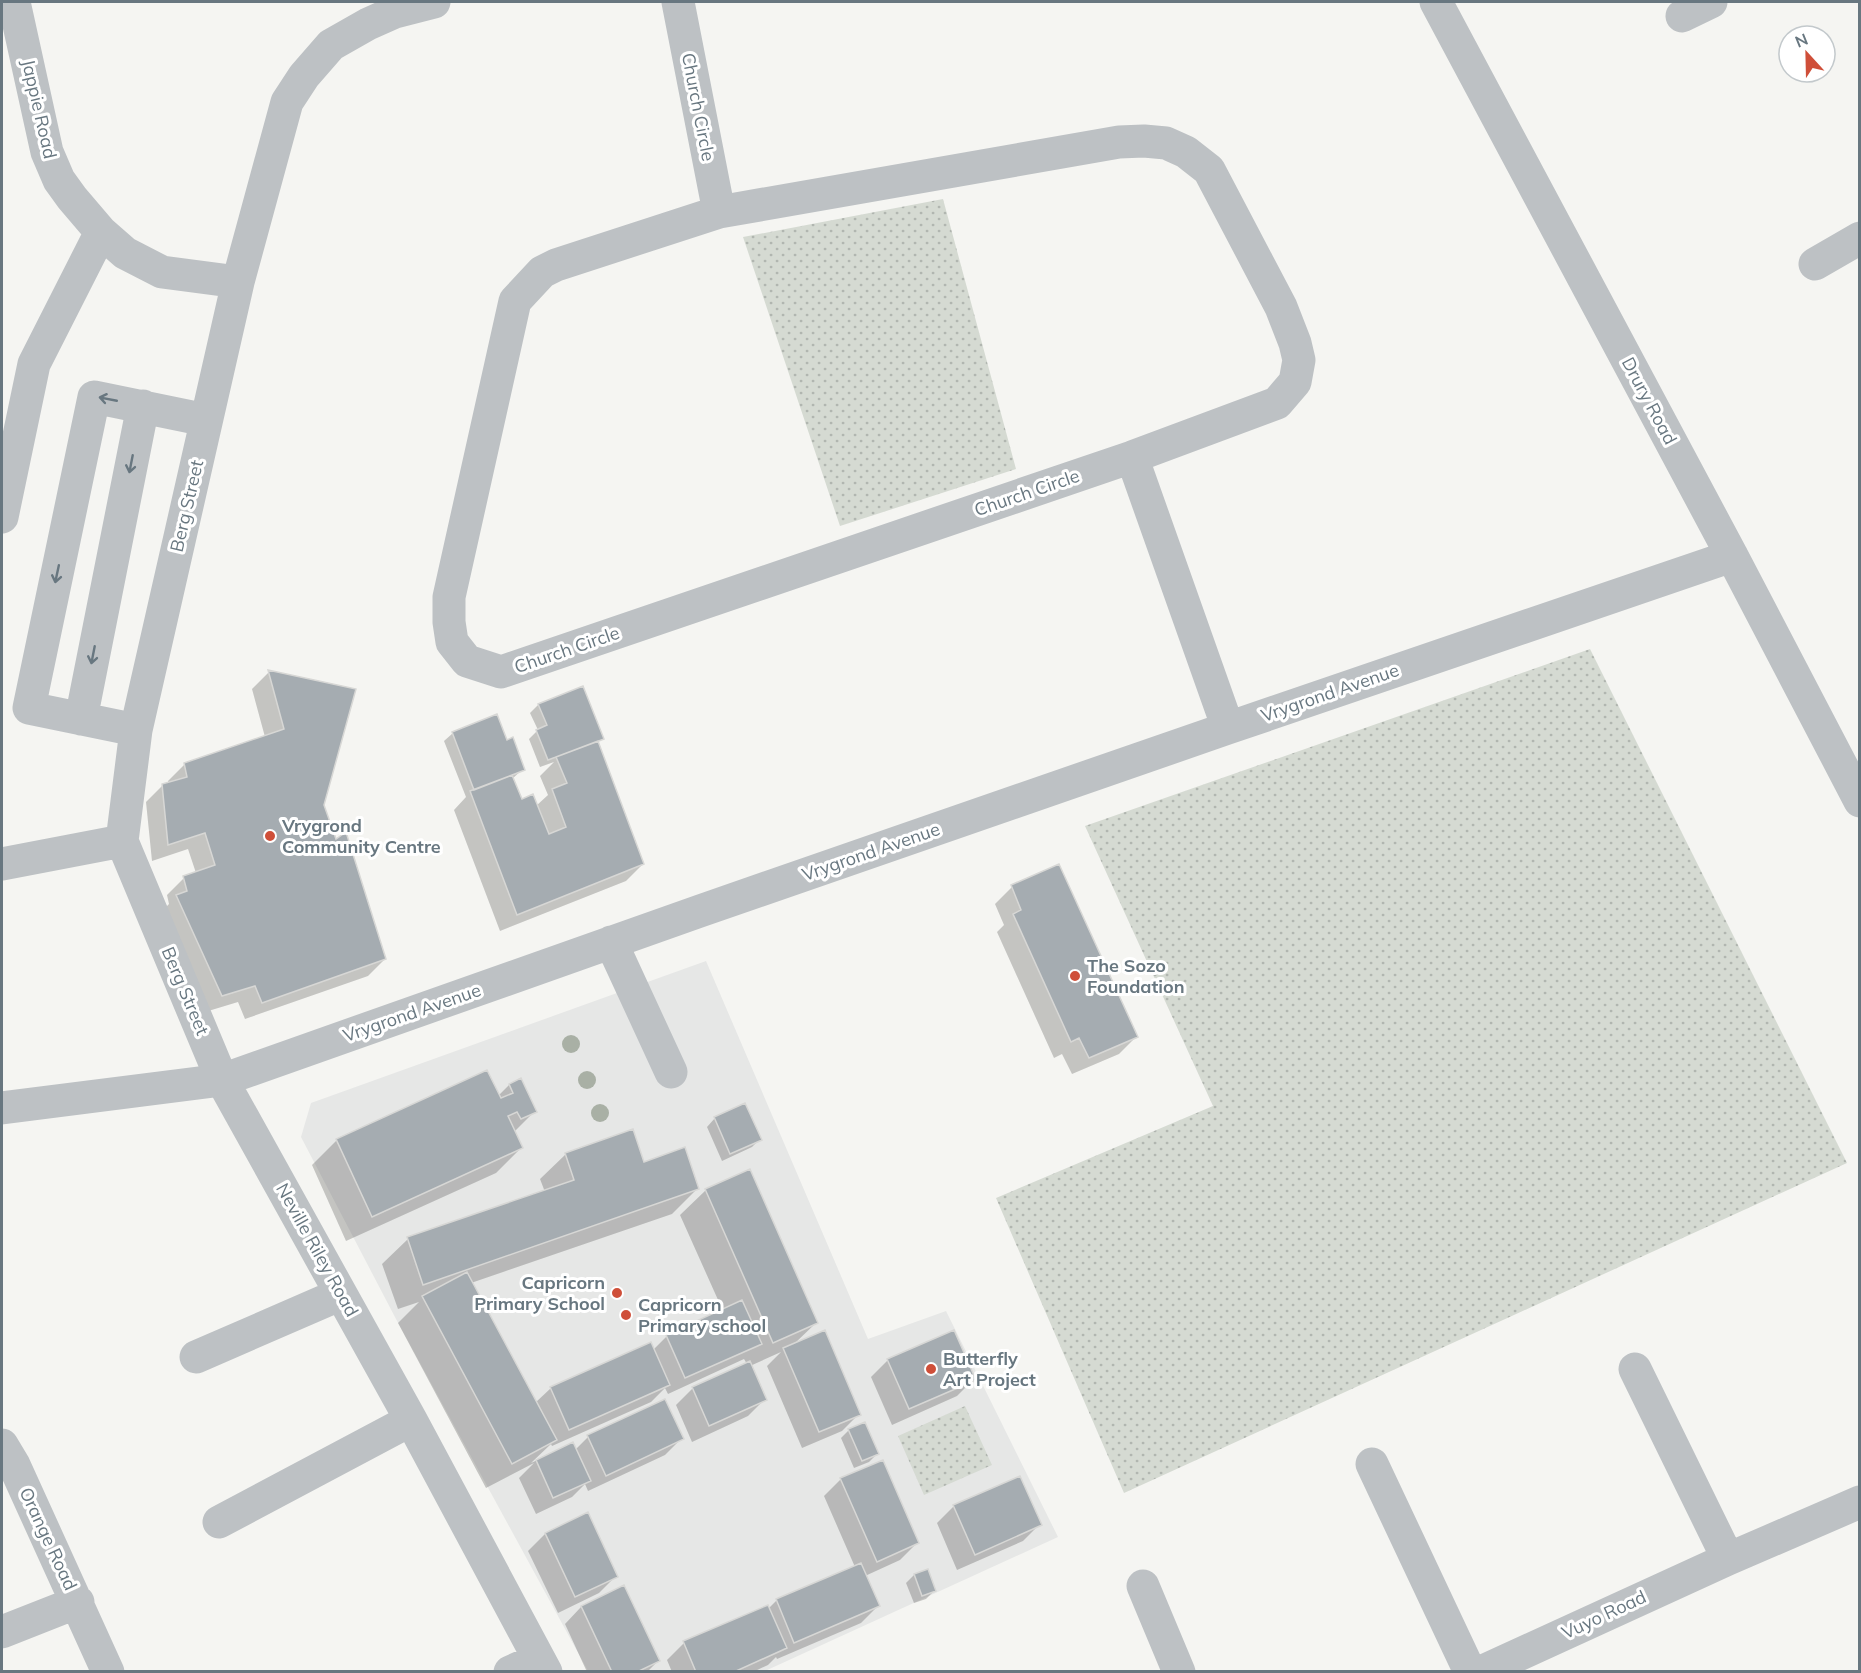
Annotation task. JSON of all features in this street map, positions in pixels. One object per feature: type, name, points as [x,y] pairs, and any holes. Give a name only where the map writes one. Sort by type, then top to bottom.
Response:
[{"type":"street","name":"Jappie Road","points":[[14,2],[47,152],[58,180],[101,232],[125,253],[162,272],[238,282]]},
{"type":"street","name":"Berg Street","points":[[222,1080],[122,841],[136,730],[238,282],[287,102],[304,76],[331,45],[395,12],[434,2]]},
{"type":"street","name":"Church Circle","points":[[678,2],[719,212]]},
{"type":"street","name":"Drury Road","points":[[1436,2],[1860,801]]},
{"type":"street","points":[[1682,16],[1711,2]]},
{"type":"street","name":"Church Circle","points":[[1119,142],[1166,143],[1186,152],[1209,170],[1281,307],[1299,360],[1295,382],[1278,403],[1132,457],[501,672],[467,661],[452,642],[449,597],[515,301],[542,272],[556,265],[719,212],[1119,142]]},
{"type":"street","points":[[2,517],[34,364],[101,232]]},
{"type":"street","points":[[1815,264],[1860,238]]},
{"type":"street","points":[[136,730],[29,708],[94,397],[206,420]]},
{"type":"street","points":[[81,719],[143,406]]},
{"type":"street","points":[[1132,457],[1228,728]]},
{"type":"street","name":"Vrygrond Avenue","points":[[2,1108],[222,1080],[611,942],[1732,556]]},
{"type":"street","points":[[2,864],[122,841]]},
{"type":"street","points":[[611,942],[671,1072]]},
{"type":"street","name":"Neville Riley Road","points":[[222,1080],[411,1420],[532,1667]]},
{"type":"street","points":[[196,1357],[341,1294]]},
{"type":"street","points":[[1635,1369],[1728,1558]]},
{"type":"street","points":[[219,1522],[411,1420]]},
{"type":"street","name":"Orange Road","points":[[2,1444],[78,1602],[108,1671]]},
{"type":"street","points":[[1372,1464],[1470,1671]]},
{"type":"street","name":"Vuyo Road","points":[[1481,1671],[1728,1558],[1860,1502]]},
{"type":"street","points":[[1143,1586],[1179,1671]]},
{"type":"street","name":"Orange Road","points":[[2,1632],[78,1602]]},
{"type":"shaded area","points":[[943,199],[1016,469],[840,526],[743,237]]},
{"type":"shaded area","points":[[1590,649],[1847,1163],[1124,1493],[996,1198],[1213,1106],[1085,826]]},
{"type":"shaded area","name":"Capricorn Primary school","points":[[706,961],[868,1339],[946,1311],[1058,1537],[765,1671],[588,1671],[396,1319],[301,1137],[311,1103]]},
{"type":"shaded area","points":[[965,1406],[992,1465],[924,1495],[898,1436]]},
{"type":"building","name":"Vrygrond Community Centre","points":[[268,670],[356,689],[324,805],[336,839],[346,832],[386,959],[262,1003],[255,986],[222,996],[176,895],[187,891],[183,876],[215,865],[205,833],[168,845],[162,784],[187,777],[184,763],[284,729]]},
{"type":"building","points":[[583,686],[604,739],[548,760],[536,730],[547,725],[538,704]]},
{"type":"building","points":[[497,714],[507,740],[513,737],[525,770],[474,790],[452,732]]},
{"type":"building","name":"Vrygrond Community Centre","points":[[598,741],[644,864],[517,915],[470,791],[512,775],[522,799],[533,794],[549,834],[566,827],[552,789],[567,783],[556,757]]},
{"type":"building","name":"The Sozo Foundation","points":[[1059,864],[1138,1037],[1089,1058],[1079,1038],[1071,1042],[1013,914],[1021,910],[1011,885]]},
{"type":"building","points":[[487,1070],[501,1098],[513,1093],[509,1084],[521,1078],[537,1112],[521,1119],[517,1112],[508,1116],[523,1148],[372,1217],[336,1139]]},
{"type":"building","points":[[745,1103],[762,1140],[730,1154],[714,1117]]},
{"type":"building","points":[[633,1129],[644,1162],[685,1147],[699,1189],[423,1285],[407,1237],[574,1180],[565,1153]]},
{"type":"building","points":[[750,1169],[818,1323],[773,1343],[705,1189]]},
{"type":"building","points":[[467,1272],[557,1440],[512,1464],[422,1296]]},
{"type":"building","points":[[742,1300],[762,1344],[685,1378],[666,1335]]},
{"type":"building","points":[[825,1330],[861,1415],[819,1432],[783,1348]]},
{"type":"building","name":"Butterfly Art Project","points":[[954,1330],[976,1380],[909,1409],[887,1359]]},
{"type":"building","points":[[651,1342],[670,1385],[569,1430],[550,1387]]},
{"type":"building","points":[[750,1361],[767,1400],[709,1426],[692,1387]]},
{"type":"building","points":[[665,1399],[684,1439],[606,1476],[587,1435]]},
{"type":"building","points":[[865,1422],[879,1454],[862,1461],[848,1429]]},
{"type":"building","points":[[573,1442],[591,1481],[553,1498],[536,1460]]},
{"type":"building","points":[[883,1460],[919,1543],[877,1562],[840,1478]]},
{"type":"building","points":[[1020,1476],[1042,1525],[975,1555],[953,1505]]},
{"type":"building","points":[[588,1512],[618,1577],[575,1597],[545,1533]]},
{"type":"building","points":[[861,1563],[880,1606],[794,1643],[776,1599]]},
{"type":"building","points":[[928,1569],[936,1591],[922,1596],[914,1574]]},
{"type":"building","points":[[624,1585],[660,1661],[637,1672],[612,1672],[581,1606]]},
{"type":"building","points":[[768,1605],[787,1648],[734,1672],[696,1672],[683,1641]]},
{"type":"place","name":"Vrygrond Community Centre","points":[[270,836]]},
{"type":"place","name":"The Sozo Foundation","points":[[1075,976]]},
{"type":"place","name":"Capricorn Primary School","points":[[617,1293]]},
{"type":"place","name":"Capricorn Primary school","points":[[626,1315]]},
{"type":"place","name":"Butterfly Art Project","points":[[931,1369]]}]
